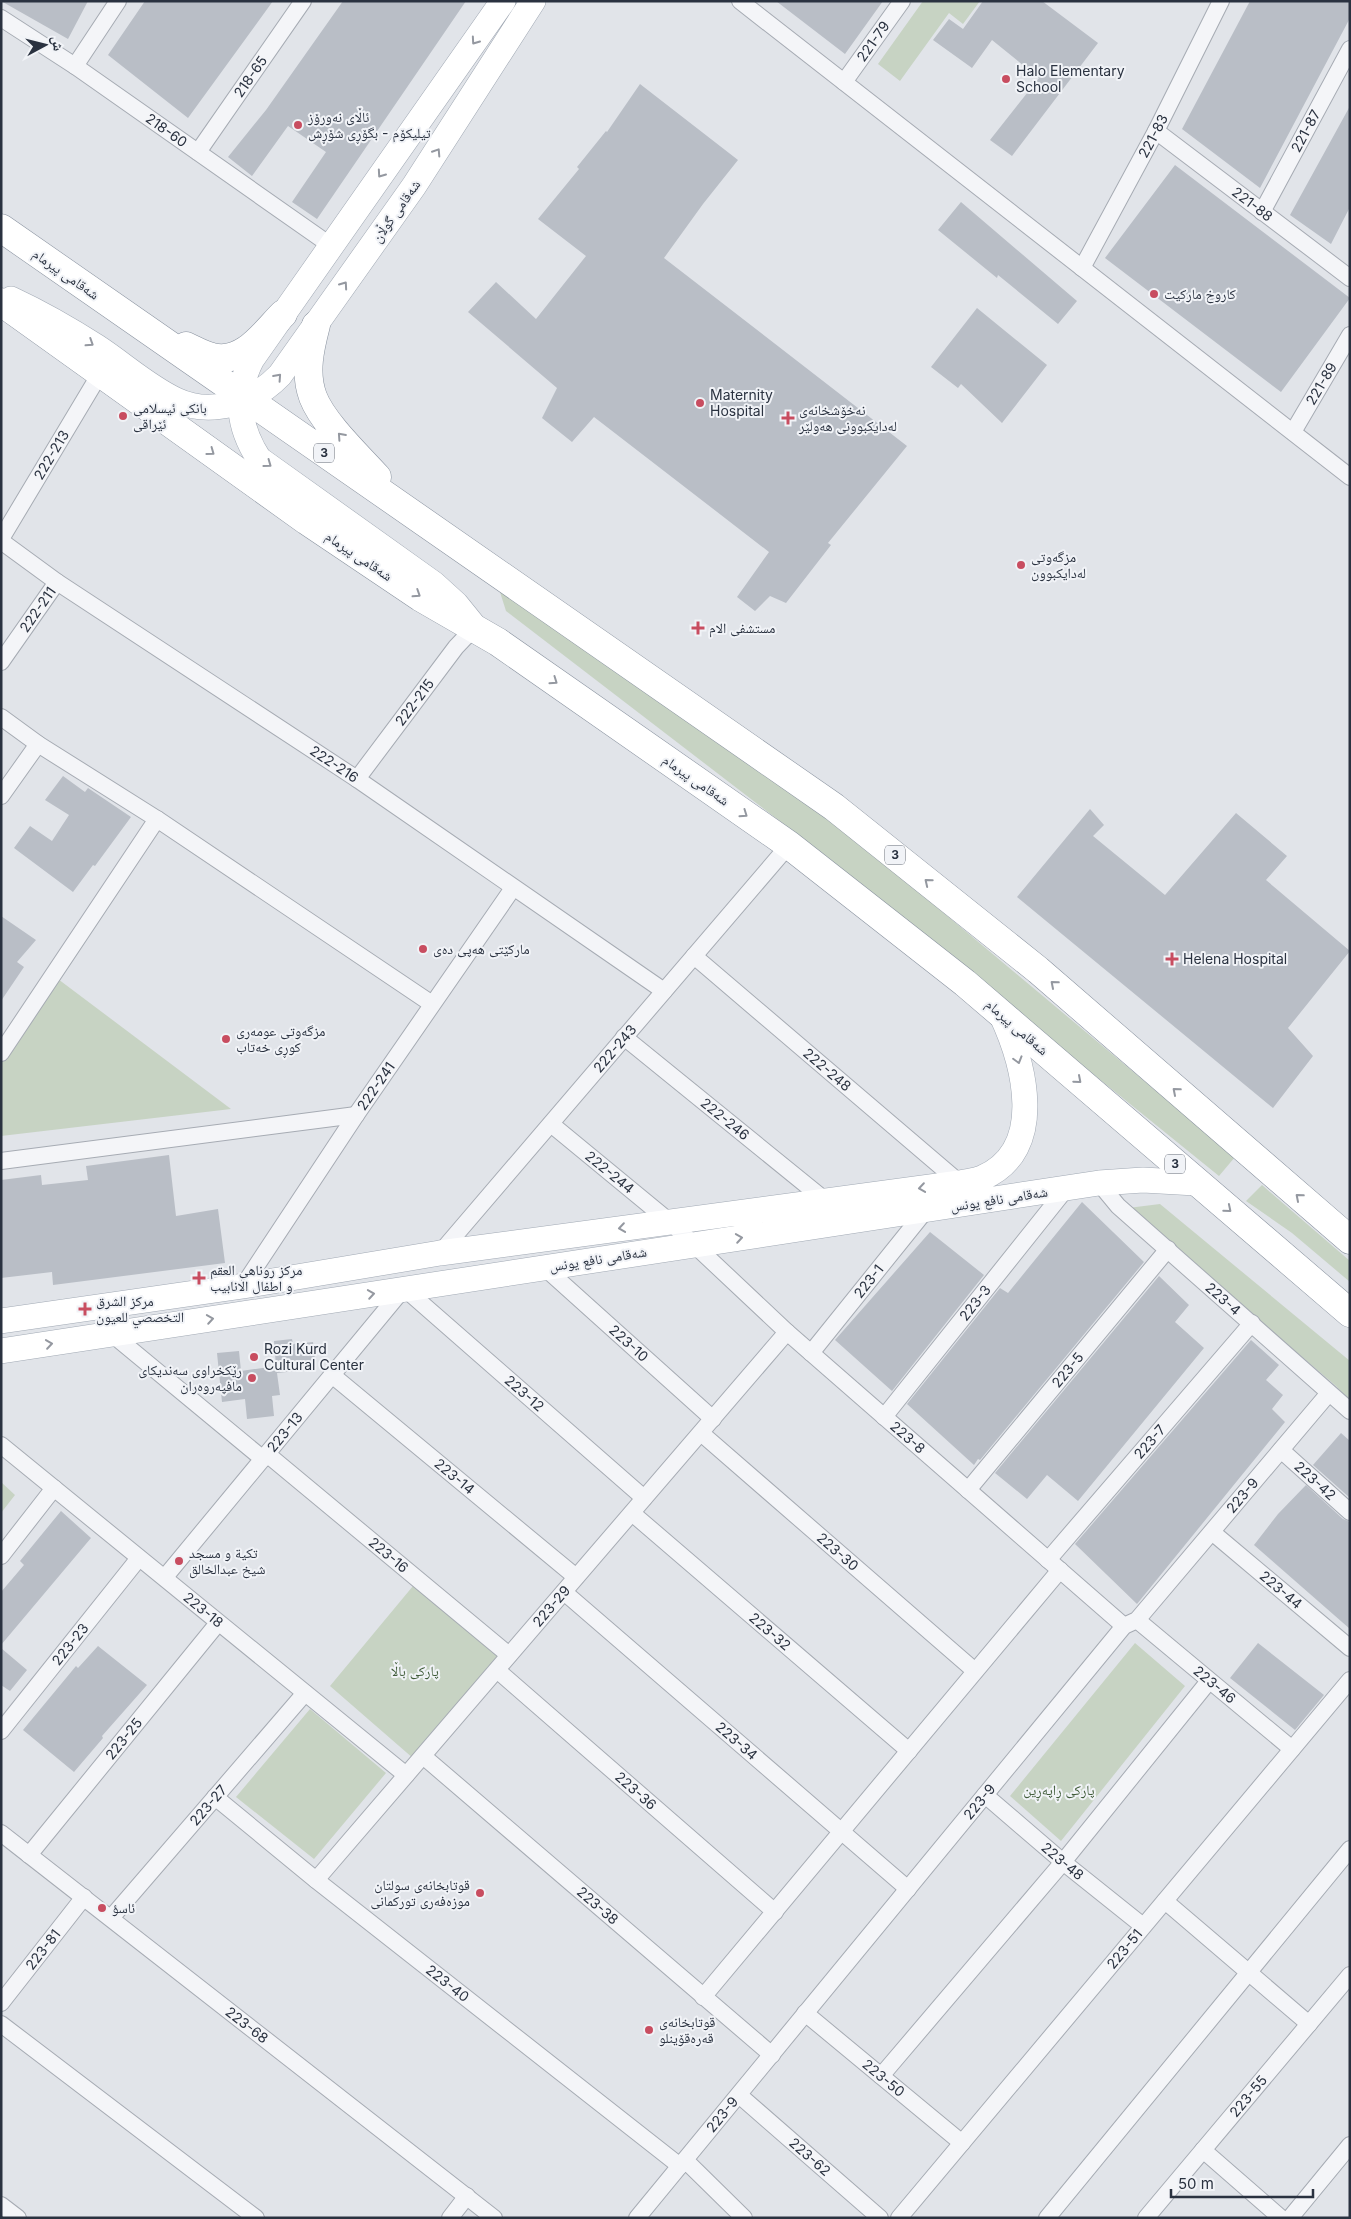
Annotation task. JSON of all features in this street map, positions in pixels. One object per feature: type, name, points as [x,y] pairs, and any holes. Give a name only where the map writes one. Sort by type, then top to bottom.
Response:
[{"type":"highway","name":"شەقامی پیرمام","points":[[1,228],[242,399],[834,807],[1038,970],[1339,1228],[1350,1240]]},
{"type":"highway","name":"شەقامی پیرمام","points":[[1,302],[308,521],[420,597],[475,627],[789,845],[965,983],[1196,1183],[1350,1313]]},
{"type":"highway","points":[[139,325],[205,355],[227,358],[247,350],[283,314]]},
{"type":"highway","points":[[316,325],[309,366],[309,381],[316,403],[334,429],[408,512]]},
{"type":"main road","points":[[475,627],[456,604],[434,584],[260,459],[245,432],[242,399],[248,366],[330,245],[503,1]]},
{"type":"main road","name":"شەقامی گوڵان","points":[[1,295],[68,329],[177,401],[209,407],[242,399],[267,388],[280,376],[414,186],[533,1]]},
{"type":"main road","name":"شەقامی نافع یونس","points":[[1,1321],[243,1286],[440,1253],[960,1183],[982,1178],[1004,1164],[1020,1142],[1026,1119],[1020,1070],[1010,1034],[1001,1014]]},
{"type":"main road","name":"شەقامی نافع یونس","points":[[1,1350],[1099,1184],[1143,1180],[1196,1183]]},
{"type":"main road","points":[[400,1260],[404,1288]]},
{"type":"street","points":[[75,66],[118,1]]},
{"type":"street","name":"218-65","points":[[198,152],[303,1]]},
{"type":"street","points":[[740,1],[1350,477]]},
{"type":"street","name":"221-79","points":[[844,82],[902,1]]},
{"type":"street","name":"221-83","points":[[1082,268],[1156,131],[1221,1]]},
{"type":"street","name":"218-60","points":[[1,18],[75,66],[330,245]]},
{"type":"street","name":"221-87","points":[[1262,212],[1350,48]]},
{"type":"street","name":"221-88","points":[[1156,131],[1350,278]]},
{"type":"street","name":"221-89","points":[[1293,432],[1350,335]]},
{"type":"street","name":"222-213","points":[[1,540],[101,372]]},
{"type":"street","name":"222-216","points":[[1,540],[57,582],[357,779],[664,991]]},
{"type":"street","name":"222-211","points":[[1,662],[57,582]]},
{"type":"street","name":"222-215","points":[[357,779],[456,647],[475,627]]},
{"type":"street","points":[[1,717],[38,744],[158,819],[432,1004]]},
{"type":"street","points":[[1,796],[38,744]]},
{"type":"street","points":[[1,1053],[158,819]]},
{"type":"street","name":"222-243","points":[[440,1253],[789,845]]},
{"type":"street","name":"222-241","points":[[243,1286],[356,1115],[513,888]]},
{"type":"street","name":"222-248","points":[[694,956],[960,1183]]},
{"type":"street","name":"222-246","points":[[624,1038],[826,1201]]},
{"type":"street","points":[[1,1161],[356,1115]]},
{"type":"street","name":"222-244","points":[[551,1124],[695,1244]]},
{"type":"street","name":"223-4","points":[[1099,1184],[1118,1206],[1350,1411]]},
{"type":"street","name":"223-3","points":[[884,1417],[1066,1189]]},
{"type":"street","name":"223-1","points":[[811,1353],[926,1210]]},
{"type":"street","name":"223-8","points":[[695,1244],[787,1332],[884,1417],[1054,1565],[1130,1623]]},
{"type":"street","name":"223-5","points":[[968,1490],[1168,1249]]},
{"type":"street","name":"223-10","points":[[544,1268],[713,1419]]},
{"type":"street","name":"223-13","points":[[165,1577],[404,1288]]},
{"type":"street","name":"223-12","points":[[404,1288],[644,1498]]},
{"type":"street","name":"223-7","points":[[704,1998],[975,1671],[1054,1565],[1252,1323]]},
{"type":"street","name":"223-29","points":[[316,1880],[787,1332]]},
{"type":"street","name":"223-16","points":[[112,1334],[509,1655]]},
{"type":"street","name":"223-14","points":[[332,1374],[576,1577]]},
{"type":"street","name":"223-9","points":[[638,2218],[985,1795],[1130,1623],[1212,1532],[1329,1393]]},
{"type":"street","name":"223-30","points":[[701,1433],[975,1671]]},
{"type":"street","name":"223-18","points":[[1,1445],[406,1775]]},
{"type":"street","name":"223-42","points":[[1281,1450],[1350,1512]]},
{"type":"street","points":[[1,1556],[54,1488]]},
{"type":"street","name":"223-32","points":[[632,1513],[909,1751]]},
{"type":"street","name":"223-44","points":[[1212,1532],[1350,1648]]},
{"type":"street","name":"223-23","points":[[1,1730],[139,1558]]},
{"type":"street","name":"223-34","points":[[564,1592],[908,1889]]},
{"type":"street","name":"223-25","points":[[29,1854],[218,1622]]},
{"type":"street","name":"223-46","points":[[1130,1623],[1209,1681],[1292,1749]]},
{"type":"street","name":"223-36","points":[[497,1670],[775,1912]]},
{"type":"street","name":"223-51","points":[[899,2218],[1350,1680]]},
{"type":"street","points":[[881,2076],[1063,1862],[1209,1681]]},
{"type":"street","name":"223-27","points":[[111,1918],[305,1693]]},
{"type":"street","name":"223-38","points":[[423,1756],[704,1998],[772,2054]]},
{"type":"street","name":"223-48","points":[[985,1795],[1063,1862],[1143,1926]]},
{"type":"street","name":"223-40","points":[[216,1797],[316,1880],[683,2163],[744,2218]]},
{"type":"street","name":"223-68","points":[[1,1833],[494,2218]]},
{"type":"street","points":[[1047,2218],[1350,1849]]},
{"type":"street","name":"223-81","points":[[1,2003],[84,1897]]},
{"type":"street","points":[[1165,1901],[1309,2024]]},
{"type":"street","name":"223-55","points":[[1146,2218],[1309,2024],[1347,1984]]},
{"type":"street","name":"223-50","points":[[805,2013],[962,2143]]},
{"type":"street","points":[[1,2024],[256,2218]]},
{"type":"street","name":"223-62","points":[[739,2095],[880,2218]]},
{"type":"street","points":[[1290,2218],[1350,2145]]},
{"type":"street","points":[[1203,2150],[1280,2218]]},
{"type":"street","points":[[450,2218],[467,2196]]},
{"type":"green space","points":[[923,1],[980,1],[963,24],[949,13],[900,81],[878,64]]},
{"type":"green space","points":[[499,589],[809,805],[920,893],[1235,1157],[1219,1176],[794,832],[506,611]]},
{"type":"green space","points":[[50,973],[231,1109],[1,1136],[1,1048]]},
{"type":"green space","points":[[1262,1185],[1350,1261],[1350,1282],[1292,1233],[1246,1201]]},
{"type":"green space","points":[[1160,1204],[1350,1361],[1350,1402],[1336,1386],[1128,1208]]},
{"type":"green space","points":[[1,1482],[15,1495],[1,1513]]},
{"type":"green space","name":"پارکی باڵا","points":[[413,1586],[500,1655],[414,1759],[330,1686]]},
{"type":"green space","name":"پارکی ڕاپەڕین","points":[[1135,1643],[1185,1686],[1061,1841],[1010,1796]]},
{"type":"green space","points":[[310,1709],[386,1773],[314,1859],[236,1797]]},
{"type":"building","points":[[1,1],[88,1],[68,39]]},
{"type":"building","points":[[145,1],[273,1],[188,118],[108,55]]},
{"type":"building","points":[[343,1],[466,1],[317,219],[292,202],[326,152],[288,126],[252,176],[228,157],[266,110]]},
{"type":"building","points":[[776,1],[883,1],[845,54]]},
{"type":"building","points":[[983,1],[1042,1],[1098,43],[1012,156],[990,140],[1039,78],[992,40],[972,68],[933,40],[949,19],[963,29]]},
{"type":"building","points":[[1250,1],[1350,1],[1350,18],[1260,188],[1182,129]]},
{"type":"building","name":"Maternity Hospital","points":[[640,84],[738,160],[664,258],[907,446],[828,543],[831,545],[786,603],[770,596],[755,611],[737,597],[769,552],[594,417],[572,442],[542,418],[557,388],[468,312],[496,282],[536,319],[586,256],[538,219],[579,169],[577,167],[607,132]]},
{"type":"building","points":[[1350,106],[1350,207],[1331,244],[1290,215]]},
{"type":"building","points":[[1175,165],[1350,298],[1281,392],[1105,258]]},
{"type":"building","points":[[961,202],[1077,301],[1058,324],[998,275],[997,278],[938,230]]},
{"type":"building","points":[[977,308],[1047,365],[1002,423],[961,384],[958,388],[931,367]]},
{"type":"building","points":[[63,776],[85,792],[88,788],[131,817],[73,892],[14,848],[30,826],[52,841],[69,815],[45,800]]},
{"type":"building","name":"Helena Hospital","points":[[1090,809],[1104,825],[1093,836],[1165,895],[1236,813],[1287,856],[1266,880],[1350,951],[1288,1028],[1313,1056],[1273,1108],[1017,897]]},
{"type":"building","points":[[1,916],[36,940],[17,962],[24,967],[1,1001]]},
{"type":"building","points":[[169,1155],[176,1216],[218,1209],[225,1263],[53,1285],[52,1272],[1,1278],[1,1180],[41,1175],[42,1185],[88,1180],[86,1166]]},
{"type":"building","points":[[1082,1202],[1144,1262],[974,1465],[907,1404],[1000,1288],[1008,1293]]},
{"type":"building","points":[[930,1232],[984,1275],[892,1391],[835,1340]]},
{"type":"building","points":[[1159,1276],[1189,1305],[1175,1322],[1204,1348],[1078,1501],[1047,1475],[1027,1499],[995,1473]]},
{"type":"building","points":[[292,1339],[293,1344],[313,1342],[316,1369],[277,1373],[280,1395],[272,1396],[274,1416],[247,1419],[245,1399],[222,1402],[217,1353],[239,1351],[241,1371],[276,1366],[274,1341]]},
{"type":"building","points":[[1251,1340],[1279,1365],[1266,1380],[1283,1395],[1272,1409],[1285,1422],[1137,1604],[1075,1544]]},
{"type":"building","points":[[1341,1433],[1350,1441],[1350,1498],[1313,1465]]},
{"type":"building","points":[[1306,1485],[1343,1519],[1350,1522],[1350,1629],[1254,1545],[1278,1514]]},
{"type":"building","points":[[61,1511],[91,1538],[1,1645],[1,1592],[24,1565],[20,1561]]},
{"type":"building","points":[[1258,1643],[1324,1695],[1295,1730],[1230,1678]]},
{"type":"building","points":[[98,1646],[147,1685],[102,1736],[103,1738],[74,1772],[23,1730],[76,1666],[78,1668]]},
{"type":"building","points":[[1,1648],[27,1670],[10,1691],[1,1685]]},
{"type":"place","name":"Halo Elementary School","points":[[1006,79]]},
{"type":"place","name":"ئاڵای نەورۆز تیلیکۆم - بگۆڕی شۆڕش","points":[[298,125]]},
{"type":"place","name":"كاروخ ماركیت","points":[[1154,294]]},
{"type":"place","name":"Maternity Hospital","points":[[700,403]]},
{"type":"place","name":"بانکی ئیسلامی ئێراقی","points":[[123,416]]},
{"type":"place","name":"نەخۆشخانەی لەدایکبوونی هەولێر","points":[[788,418]]},
{"type":"place","name":"مزگەوتی لەدایکبوون","points":[[1021,565]]},
{"type":"place","name":"مستشفى الام","points":[[698,628]]},
{"type":"place","name":"مارکێتی هەپی دەی","points":[[423,949]]},
{"type":"place","name":"Helena Hospital","points":[[1172,959]]},
{"type":"place","name":"مزگەوتی عومەری کوڕی خەتاب","points":[[226,1039]]},
{"type":"place","name":"مركز روناهي العقم و اطفال الانابيب","points":[[199,1278]]},
{"type":"place","name":"مركز الشرق التخصصي للعيون","points":[[85,1309]]},
{"type":"place","name":"Rozi Kurd Cultural Center","points":[[254,1357]]},
{"type":"place","name":"رێکخراوی سەندیکای مافپەروەران","points":[[252,1378]]},
{"type":"place","name":"تكية و مسجد شيخ عبدالخالق","points":[[179,1561]]},
{"type":"place","name":"قوتابخانەی سولتان موزەفەری تورکمانی","points":[[480,1893]]},
{"type":"place","name":"ئاسؤ","points":[[102,1908]]},
{"type":"place","name":"قوتابخانەی قەرەقۆینلو","points":[[649,2030]]}]
